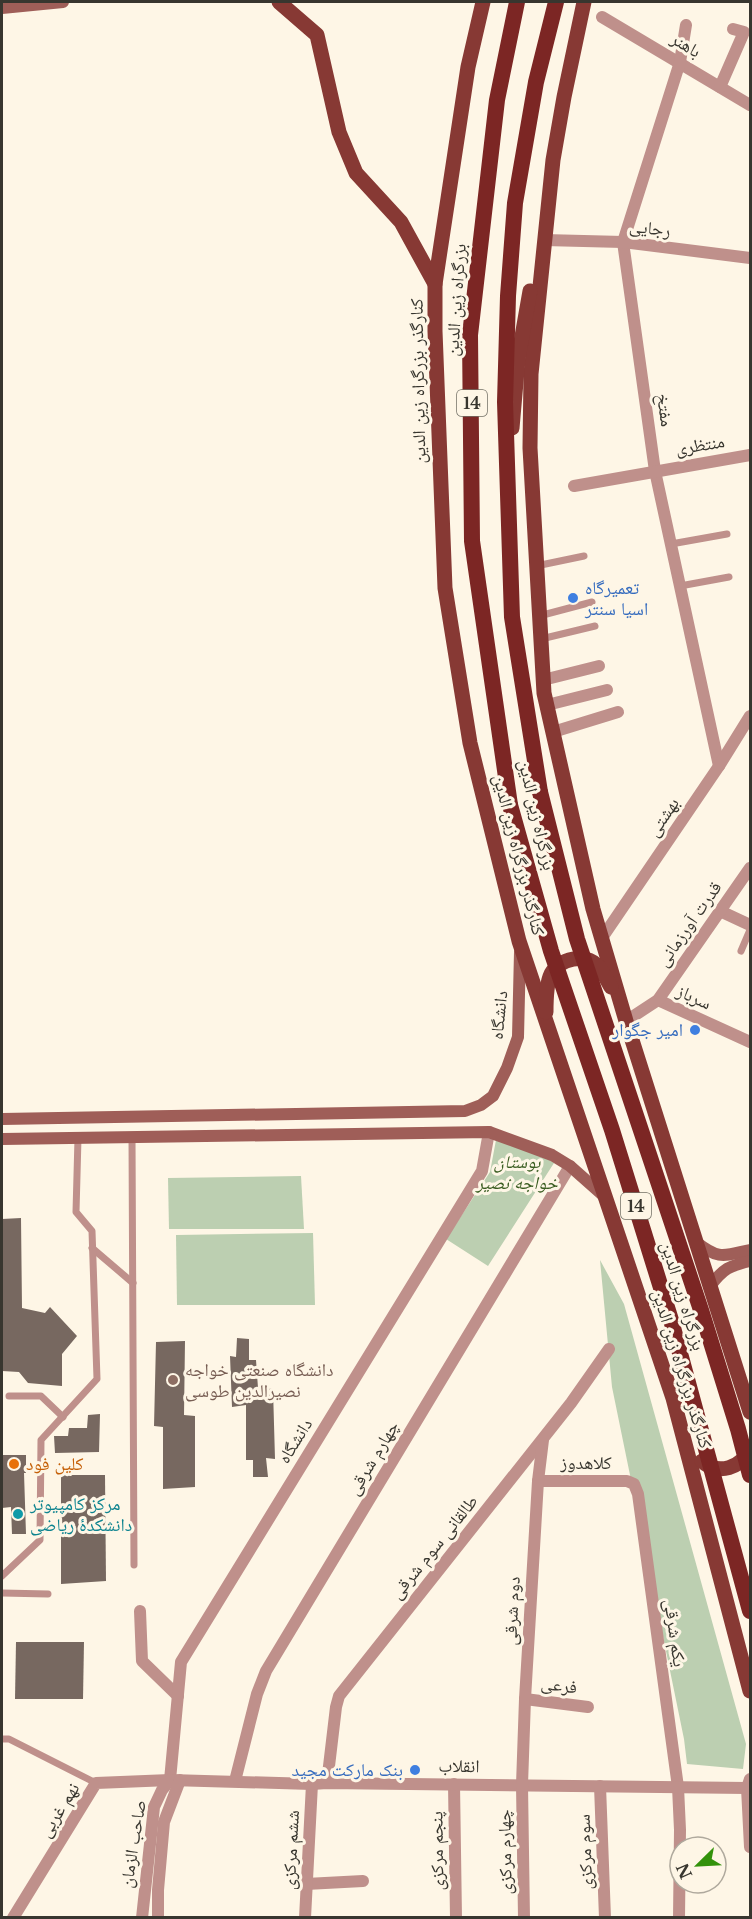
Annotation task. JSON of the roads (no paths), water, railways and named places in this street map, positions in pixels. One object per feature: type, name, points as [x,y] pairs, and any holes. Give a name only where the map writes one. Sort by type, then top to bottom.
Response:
[{"type":"highway","name":"بزرگراه زین الدین","points":[[517,2],[497,100],[470,335],[472,541],[510,805],[550,951],[612,1130],[671,1320],[750,1611]]},
{"type":"highway","name":"بزرگراه زین الدین","points":[[556,2],[536,82],[515,203],[506,402],[512,617],[540,792],[577,939],[701,1310],[750,1475]]},
{"type":"main road","points":[[2,8],[63,2]]},
{"type":"main road","points":[[279,2],[317,35],[339,132],[357,173],[401,222],[435,284]]},
{"type":"main road","name":"کنارگذر بزرگراه زین الدین","points":[[483,2],[468,67],[435,284],[435,355],[445,588],[470,743],[519,941],[673,1398],[750,1691]]},
{"type":"main road","points":[[507,476],[518,359],[564,97],[584,2]]},
{"type":"main road","points":[[553,160],[531,385],[530,448],[543,680],[593,909],[626,1021],[750,1412]]},
{"type":"main road","name":"دانشگاه","points":[[2,1119],[465,1111],[481,1105],[493,1096],[507,1068],[518,1037],[519,941]]},
{"type":"main road","points":[[546,1024],[546,1004],[551,974],[559,964],[577,958],[596,964],[611,987],[626,1021]]},
{"type":"main road","points":[[268,1135],[270,1115]]},
{"type":"main road","points":[[102,1138],[103,1118]]},
{"type":"main road","points":[[2,1139],[489,1132],[552,1155],[570,1166],[607,1198]]},
{"type":"main road","points":[[696,1242],[718,1256],[750,1250]]},
{"type":"main road","points":[[710,1286],[723,1270],[750,1261]]},
{"type":"main road","points":[[683,1437],[707,1466],[720,1469],[733,1467],[742,1460],[750,1446]]},
{"type":"street","name":"باهنر","points":[[602,17],[750,105]]},
{"type":"street","name":"مفتخ","points":[[686,25],[680,62],[623,242],[655,471],[719,766]]},
{"type":"street","points":[[720,87],[744,32],[733,29]]},
{"type":"street","name":"رجایی","points":[[544,240],[623,242],[750,258]]},
{"type":"street","name":"منتظری","points":[[574,486],[750,455]]},
{"type":"street","points":[[543,680],[599,666]]},
{"type":"street","points":[[547,705],[607,690]]},
{"type":"street","points":[[553,732],[618,712]]},
{"type":"street","name":"بهشتی","points":[[602,938],[719,766],[750,716]]},
{"type":"street","name":"قدرت آورزمانی","points":[[658,1000],[750,868]]},
{"type":"street","points":[[720,911],[750,925]]},
{"type":"street","name":"سرباز","points":[[626,1021],[658,1000],[750,1042]]},
{"type":"street","name":"دانشگاه","points":[[175,1780],[181,1662],[482,1171],[489,1132]]},
{"type":"street","name":"چهارم شرقی","points":[[235,1781],[257,1694],[266,1671],[570,1166]]},
{"type":"street","name":"طالقانی سوم شرقی","points":[[327,1782],[339,1696],[543,1439],[609,1349]]},
{"type":"street","name":"دوم شرقی","points":[[522,1785],[538,1481],[543,1439]]},
{"type":"street","name":"کلاهدوز","points":[[538,1481],[627,1481],[634,1484]]},
{"type":"street","name":"یکم شرقی","points":[[634,1484],[638,1494],[678,1787],[679,1917]]},
{"type":"street","points":[[140,1611],[142,1661],[178,1696]]},
{"type":"street","name":"فرعی","points":[[525,1699],[588,1707]]},
{"type":"street","name":"انقلاب","points":[[175,1780],[312,1784],[327,1782],[678,1787],[749,1785]]},
{"type":"street","name":"نهم غربی","points":[[13,1917],[96,1783],[175,1780]]},
{"type":"street","name":"صاحب الزمان","points":[[140,1915],[153,1807],[162,1790],[175,1780]]},
{"type":"street","name":"صاحب الزمان","points":[[158,1917],[164,1822],[175,1780]]},
{"type":"street","name":"ششم مرکزی","points":[[305,1917],[312,1784]]},
{"type":"street","name":"پنجم مرکزی","points":[[454,1784],[456,1917]]},
{"type":"street","name":"چهارم مرکزی","points":[[522,1785],[524,1917]]},
{"type":"street","points":[[749,1785],[750,1847]]},
{"type":"street","name":"سوم مرکزی","points":[[600,1786],[606,1917]]},
{"type":"street","points":[[306,1884],[363,1881]]},
{"type":"lane","points":[[671,544],[727,534]]},
{"type":"lane","points":[[536,566],[584,556]]},
{"type":"lane","points":[[680,586],[729,577]]},
{"type":"lane","points":[[539,616],[592,602]]},
{"type":"lane","points":[[541,639],[596,626]]},
{"type":"lane","points":[[741,951],[750,930]]},
{"type":"lane","points":[[132,1137],[135,1565]]},
{"type":"lane","points":[[2,1576],[40,1540],[41,1440],[97,1379],[92,1231],[76,1212],[78,1138]]},
{"type":"lane","points":[[92,1248],[133,1283]]},
{"type":"lane","points":[[9,1396],[41,1396],[63,1417]]},
{"type":"lane","points":[[2,1593],[48,1593]]},
{"type":"lane","points":[[2,1739],[9,1739],[96,1783]]},
{"type":"place","name":"تعمیرگاه اسیا سنتر","points":[[573,598]]},
{"type":"place","name":"امیر جگوار","points":[[695,1030]]},
{"type":"place","name":"دانشگاه صنعتی خواجه نصیرالدین طوسی","points":[[173,1380]]},
{"type":"place","name":"کلین فود","points":[[14,1464]]},
{"type":"place","name":"مرکز کامپیوتر دانشکدهٔ ریاضی","points":[[18,1514]]},
{"type":"place","name":"بنک‌ مارکت مجید","points":[[415,1770]]},
{"type":"park label","name":"بوستان خواجه نصیر","points":[[517,1172]]}]
